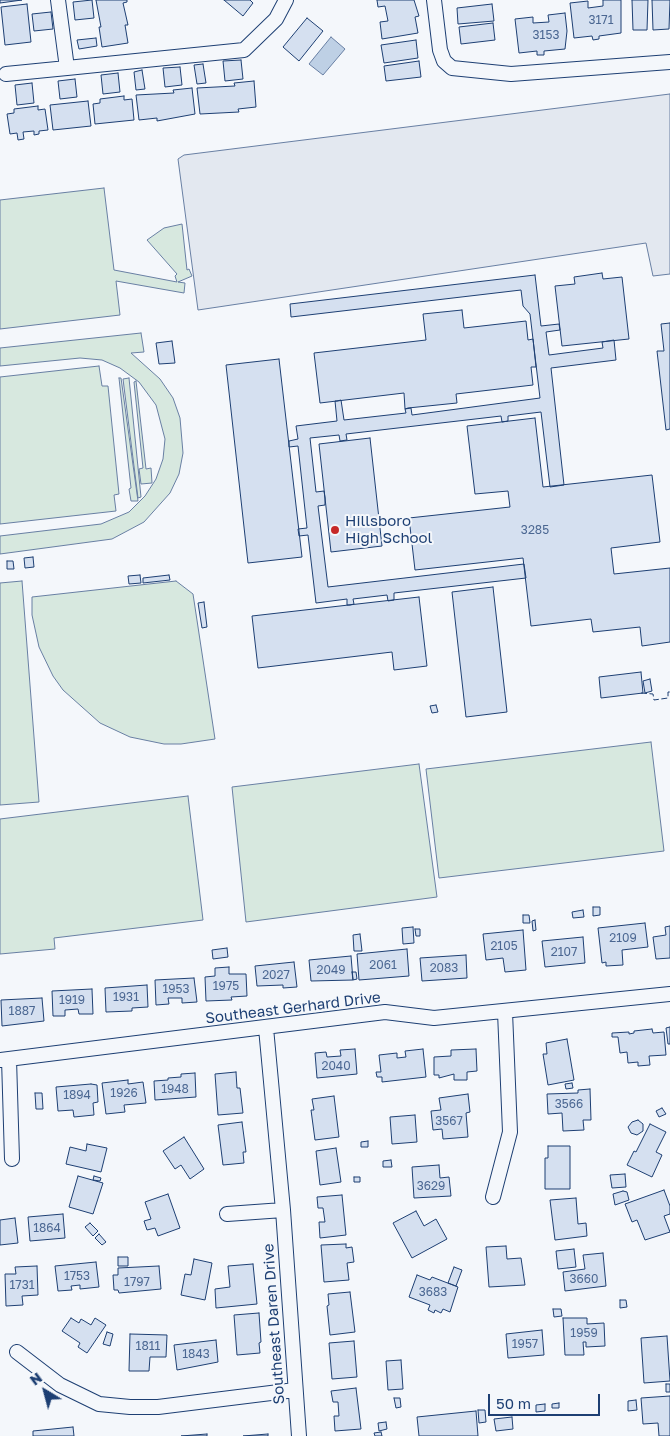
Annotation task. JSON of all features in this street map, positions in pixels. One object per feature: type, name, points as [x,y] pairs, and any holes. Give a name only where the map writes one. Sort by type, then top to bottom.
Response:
[{"type":"street","points":[[58,0],[67,68]]},
{"type":"street","points":[[6,74],[244,50],[276,19],[286,0]]},
{"type":"street","points":[[434,0],[440,50],[444,61],[452,68],[511,74],[670,62]]},
{"type":"street","name":"Southeast Gerhard Drive","points":[[12,1159],[4,1060],[266,1028],[313,1019],[385,1012],[434,1018],[670,994]]},
{"type":"street","points":[[493,1197],[510,1132],[505,1012]]},
{"type":"street","name":"Southeast Daren Drive","points":[[266,1028],[283,1210],[299,1436]]},
{"type":"street","points":[[227,1214],[283,1210]]},
{"type":"street","points":[[17,1352],[60,1385],[99,1404],[158,1407],[295,1390]]},
{"type":"shaded area","points":[[670,94],[670,274],[653,276],[646,243],[198,310],[178,159],[184,155]]},
{"type":"shaded area","points":[[104,188],[114,270],[177,282],[175,276],[177,274],[147,240],[164,228],[182,224],[187,270],[189,269],[192,276],[178,282],[185,283],[184,293],[116,281],[120,315],[0,329],[0,200]]},
{"type":"shaded area","points":[[141,333],[144,352],[131,353],[160,379],[173,398],[180,418],[183,453],[179,474],[170,493],[144,522],[112,539],[0,554],[0,536],[101,524],[129,512],[145,496],[156,479],[163,459],[165,439],[156,405],[139,382],[120,368],[102,360],[80,358],[0,366],[0,348]]},
{"type":"shaded area","points":[[99,366],[102,386],[108,386],[119,494],[114,495],[116,511],[0,524],[0,377]]},
{"type":"shaded area","points":[[119,378],[121,378],[138,501],[131,501],[129,489],[131,488]]},
{"type":"shaded area","points":[[129,378],[141,497],[138,498],[123,379]]},
{"type":"shaded area","points":[[136,381],[146,469],[151,468],[152,483],[141,484],[139,469],[143,468],[134,382]]},
{"type":"shaded area","points":[[22,581],[39,802],[0,805],[0,583]]},
{"type":"shaded area","points":[[176,581],[193,594],[215,739],[181,744],[164,744],[130,737],[100,723],[63,690],[53,676],[39,647],[32,615],[32,597]]},
{"type":"shaded area","points":[[651,742],[664,851],[439,878],[426,769]]},
{"type":"shaded area","points":[[419,764],[437,897],[246,922],[232,787]]},
{"type":"shaded area","points":[[188,796],[203,920],[54,938],[55,949],[0,954],[0,819]]},
{"type":"water","points":[[331,37],[345,49],[323,75],[309,64]]},
{"type":"building","points":[[0,0],[22,0],[0,3]]},
{"type":"building","points":[[92,0],[94,18],[75,20],[73,2]]},
{"type":"building","points":[[96,0],[127,0],[127,2],[123,3],[128,25],[125,25],[128,43],[102,47],[99,27],[101,27]]},
{"type":"building","points":[[224,0],[250,0],[253,3],[243,16]]},
{"type":"building","points":[[377,0],[414,0],[419,16],[415,17],[418,33],[382,39],[380,22],[388,21],[385,6],[378,7]]},
{"type":"building","points":[[603,0],[621,0],[621,33],[599,36],[599,39],[593,40],[592,36],[574,38],[570,3],[588,1],[588,8],[603,6]]},
{"type":"building","points":[[632,0],[648,0],[647,30],[633,30]]},
{"type":"building","points":[[652,0],[670,0],[669,29],[653,30]]},
{"type":"building","points":[[27,4],[31,42],[5,45],[1,7]]},
{"type":"building","points":[[492,4],[494,21],[458,24],[457,8]]},
{"type":"building","points":[[51,12],[53,29],[34,31],[32,14]]},
{"type":"building","points":[[565,13],[567,31],[565,49],[544,51],[544,55],[537,55],[537,51],[519,53],[515,19],[533,17],[533,23],[549,22],[548,15]]},
{"type":"building","points":[[307,18],[323,31],[299,61],[283,47]]},
{"type":"building","points":[[493,23],[495,40],[461,44],[459,27]]},
{"type":"building","points":[[96,38],[97,46],[79,49],[77,40]]},
{"type":"building","points":[[416,40],[418,58],[384,63],[381,45]]},
{"type":"building","points":[[241,60],[243,79],[225,81],[223,61]]},
{"type":"building","points":[[419,61],[421,77],[386,81],[384,66]]},
{"type":"building","points":[[203,64],[206,83],[197,84],[194,65]]},
{"type":"building","points":[[180,67],[182,85],[165,87],[163,68]]},
{"type":"building","points":[[142,70],[145,89],[136,90],[134,72]]},
{"type":"building","points":[[118,73],[120,92],[103,94],[101,75]]},
{"type":"building","points":[[75,79],[77,97],[60,99],[58,81]]},
{"type":"building","points":[[254,81],[256,107],[238,109],[239,112],[200,114],[197,88],[235,86],[234,83]]},
{"type":"building","points":[[32,83],[34,103],[17,105],[15,85]]},
{"type":"building","points":[[192,88],[195,114],[157,121],[157,118],[139,120],[136,95],[174,93],[173,90]]},
{"type":"building","points":[[124,96],[124,100],[132,99],[134,120],[95,124],[93,104],[100,103],[100,99]]},
{"type":"building","points":[[88,101],[91,126],[53,130],[50,105]]},
{"type":"building","points":[[38,106],[38,110],[45,109],[48,130],[39,131],[39,134],[34,135],[34,131],[23,132],[24,139],[18,140],[17,133],[10,134],[7,114],[14,113],[14,109]]},
{"type":"building","points":[[602,273],[603,279],[622,277],[629,339],[562,346],[555,286],[575,284],[574,277]]},
{"type":"building","points":[[535,275],[541,326],[559,324],[560,330],[546,332],[549,355],[603,348],[602,342],[614,340],[616,360],[551,368],[564,485],[550,487],[541,412],[508,416],[508,421],[502,422],[501,416],[346,434],[347,440],[340,441],[339,435],[310,438],[316,492],[324,491],[325,498],[325,505],[318,506],[328,587],[524,564],[526,578],[394,593],[394,600],[388,601],[387,595],[353,599],[354,604],[350,605],[347,605],[347,599],[316,603],[308,535],[299,536],[298,529],[307,528],[298,446],[289,447],[289,441],[298,439],[296,426],[337,421],[335,401],[341,400],[344,420],[406,413],[405,409],[411,408],[412,415],[540,398],[530,314],[523,306],[521,290],[291,317],[290,304]]},
{"type":"building","points":[[462,310],[464,328],[526,321],[528,340],[533,339],[536,367],[531,367],[533,385],[456,394],[457,403],[405,409],[404,393],[320,403],[314,353],[426,340],[423,314]]},
{"type":"building","points":[[670,323],[670,429],[666,430],[657,351],[664,351],[661,324]]},
{"type":"building","points":[[172,341],[175,363],[159,364],[156,343]]},
{"type":"building","points":[[279,359],[302,557],[248,563],[226,365]]},
{"type":"building","points":[[535,418],[543,487],[652,475],[660,542],[611,548],[614,574],[670,568],[670,642],[642,646],[640,627],[593,632],[591,619],[531,626],[523,558],[415,570],[409,518],[510,507],[508,491],[475,494],[467,426]]},
{"type":"building","points":[[370,438],[382,546],[331,552],[319,444]]},
{"type":"building","points":[[33,557],[34,567],[25,568],[24,558]]},
{"type":"building","points":[[7,561],[13,561],[14,569],[7,569]]},
{"type":"building","points":[[140,575],[141,583],[129,584],[128,576]]},
{"type":"building","points":[[169,575],[170,580],[143,583],[143,578]]},
{"type":"building","points":[[493,587],[507,712],[466,717],[452,592]]},
{"type":"building","points":[[419,597],[427,666],[394,670],[392,652],[258,668],[252,616]]},
{"type":"building","points":[[204,602],[207,627],[202,628],[198,603]]},
{"type":"building","points":[[641,672],[643,693],[601,698],[599,677]]},
{"type":"building","points":[[650,679],[652,691],[645,693],[643,681]]},
{"type":"building","points":[[436,705],[438,712],[432,713],[430,706]]},
{"type":"building","points":[[593,907],[600,907],[600,915],[593,916]]},
{"type":"building","points":[[583,910],[584,917],[573,918],[572,912]]},
{"type":"building","points":[[523,915],[529,915],[530,923],[523,923]]},
{"type":"building","points":[[535,920],[536,930],[533,931],[532,921]]},
{"type":"building","points":[[645,923],[648,947],[622,950],[623,965],[606,966],[606,962],[602,963],[598,928]]},
{"type":"building","points":[[670,926],[670,958],[656,959],[653,937],[666,935],[665,927]]},
{"type":"building","points":[[413,927],[414,943],[403,944],[402,928]]},
{"type":"building","points":[[415,929],[420,929],[420,936],[416,936]]},
{"type":"building","points":[[523,930],[526,970],[505,972],[503,958],[486,960],[483,934]]},
{"type":"building","points":[[360,934],[362,951],[354,951],[353,935]]},
{"type":"building","points":[[583,937],[585,963],[545,967],[542,941]]},
{"type":"building","points":[[227,948],[228,957],[213,959],[212,950]]},
{"type":"building","points":[[407,949],[409,976],[359,980],[357,954]]},
{"type":"building","points":[[466,955],[467,978],[422,981],[420,958]]},
{"type":"building","points":[[351,956],[353,980],[311,981],[309,960]]},
{"type":"building","points":[[294,962],[297,987],[283,988],[283,985],[257,986],[255,966]]},
{"type":"building","points":[[229,967],[229,974],[246,974],[247,996],[231,997],[232,1000],[206,1001],[205,977],[215,976],[215,968]]},
{"type":"building","points":[[352,972],[356,972],[357,979],[353,980]]},
{"type":"building","points":[[194,978],[197,1002],[182,1003],[182,998],[168,998],[169,1004],[156,1005],[155,980]]},
{"type":"building","points":[[147,985],[148,1007],[132,1008],[132,1011],[106,1012],[105,988]]},
{"type":"building","points":[[92,989],[93,1014],[79,1014],[78,1009],[65,1010],[65,1016],[53,1016],[52,991]]},
{"type":"building","points":[[42,998],[44,1021],[2,1026],[1,1000]]},
{"type":"building","points":[[670,1027],[670,1044],[668,1044],[666,1028]]},
{"type":"building","points":[[652,1029],[653,1033],[664,1032],[666,1055],[649,1056],[650,1065],[638,1066],[638,1062],[628,1063],[627,1052],[620,1053],[618,1037],[612,1037],[612,1033],[629,1032],[629,1034],[634,1033],[634,1031]]},
{"type":"building","points":[[567,1039],[574,1080],[548,1085],[543,1054],[547,1054],[546,1043]]},
{"type":"building","points":[[355,1049],[357,1074],[317,1078],[315,1053],[326,1052],[327,1057],[341,1056],[340,1050]]},
{"type":"building","points":[[423,1049],[426,1077],[382,1082],[382,1077],[377,1077],[376,1072],[381,1072],[379,1055],[397,1053],[397,1058],[406,1057],[405,1051]]},
{"type":"building","points":[[476,1049],[477,1071],[467,1072],[467,1080],[454,1080],[454,1074],[439,1078],[439,1075],[434,1075],[434,1057],[451,1056],[451,1050]]},
{"type":"building","points":[[236,1072],[237,1088],[240,1088],[243,1113],[218,1115],[215,1074]]},
{"type":"building","points":[[195,1073],[196,1097],[155,1100],[154,1081],[181,1077],[181,1074]]},
{"type":"building","points":[[128,1080],[128,1084],[143,1082],[146,1103],[124,1105],[125,1112],[106,1114],[102,1083]]},
{"type":"building","points":[[572,1083],[573,1088],[566,1089],[565,1084]]},
{"type":"building","points":[[97,1085],[98,1102],[93,1103],[94,1115],[74,1117],[73,1110],[58,1111],[56,1087]]},
{"type":"building","points":[[590,1089],[591,1120],[583,1120],[584,1130],[563,1131],[562,1113],[548,1114],[547,1094],[578,1093],[578,1090]]},
{"type":"building","points":[[35,1093],[42,1093],[43,1109],[36,1109]]},
{"type":"building","points":[[468,1094],[470,1112],[466,1113],[468,1137],[443,1139],[442,1129],[433,1130],[431,1111],[441,1110],[439,1098]]},
{"type":"building","points":[[334,1096],[339,1137],[315,1140],[311,1110],[314,1110],[312,1099]]},
{"type":"building","points":[[662,1108],[666,1114],[659,1117],[656,1111]]},
{"type":"building","points":[[415,1115],[417,1142],[392,1144],[390,1117]]},
{"type":"building","points":[[638,1120],[643,1124],[643,1131],[637,1135],[631,1133],[628,1127],[632,1122]]},
{"type":"building","points":[[242,1122],[246,1152],[243,1152],[244,1163],[223,1165],[218,1125]]},
{"type":"building","points":[[650,1124],[666,1132],[656,1152],[662,1155],[652,1177],[627,1165]]},
{"type":"building","points":[[184,1137],[204,1169],[190,1179],[181,1165],[175,1169],[163,1151]]},
{"type":"building","points":[[368,1141],[368,1147],[361,1147],[361,1142]]},
{"type":"building","points":[[87,1144],[107,1148],[101,1172],[66,1164],[70,1147],[86,1151]]},
{"type":"building","points":[[548,1146],[570,1146],[570,1189],[545,1189],[545,1158],[548,1158]]},
{"type":"building","points":[[336,1148],[341,1182],[320,1185],[316,1151]]},
{"type":"building","points":[[391,1160],[392,1167],[383,1167],[383,1161]]},
{"type":"building","points":[[439,1165],[440,1178],[449,1177],[451,1196],[414,1198],[412,1167]]},
{"type":"building","points":[[625,1174],[626,1187],[612,1188],[610,1175]]},
{"type":"building","points":[[78,1176],[103,1183],[93,1214],[69,1207]]},
{"type":"building","points":[[94,1176],[101,1178],[100,1181],[93,1180]]},
{"type":"building","points":[[354,1177],[360,1177],[360,1182],[354,1182]]},
{"type":"building","points":[[664,1190],[670,1206],[670,1214],[664,1216],[670,1232],[645,1240],[637,1220],[632,1222],[625,1204]]},
{"type":"building","points":[[623,1191],[627,1192],[629,1200],[615,1205],[613,1194]]},
{"type":"building","points":[[168,1194],[180,1228],[158,1236],[155,1228],[147,1230],[144,1221],[151,1219],[145,1202]]},
{"type":"building","points":[[342,1195],[346,1235],[320,1238],[319,1222],[325,1222],[323,1208],[318,1208],[317,1197]]},
{"type":"building","points":[[576,1198],[578,1224],[586,1223],[587,1236],[555,1240],[550,1200]]},
{"type":"building","points":[[416,1211],[424,1226],[436,1219],[447,1239],[412,1258],[393,1223]]},
{"type":"building","points":[[63,1214],[65,1238],[30,1241],[28,1217]]},
{"type":"building","points":[[15,1218],[18,1243],[0,1245],[0,1220]]},
{"type":"building","points":[[90,1223],[98,1231],[93,1236],[85,1227]]},
{"type":"building","points":[[99,1234],[106,1242],[102,1245],[95,1238]]},
{"type":"building","points":[[346,1244],[346,1248],[352,1247],[354,1262],[347,1263],[349,1280],[324,1282],[321,1245]]},
{"type":"building","points":[[506,1246],[507,1259],[521,1258],[525,1285],[489,1287],[486,1247]]},
{"type":"building","points":[[574,1249],[576,1267],[558,1269],[556,1251]]},
{"type":"building","points":[[603,1253],[606,1286],[565,1291],[563,1272],[585,1269],[583,1255]]},
{"type":"building","points":[[118,1257],[128,1257],[128,1266],[118,1266]]},
{"type":"building","points":[[194,1259],[212,1263],[205,1300],[181,1295],[185,1274],[191,1275]]},
{"type":"building","points":[[96,1262],[99,1287],[80,1289],[80,1285],[71,1286],[72,1290],[58,1291],[55,1266]]},
{"type":"building","points":[[253,1264],[257,1304],[216,1308],[215,1289],[230,1287],[228,1266]]},
{"type":"building","points":[[37,1266],[38,1295],[22,1296],[23,1305],[6,1306],[5,1274],[16,1274],[15,1267]]},
{"type":"building","points":[[159,1266],[161,1289],[119,1293],[118,1290],[114,1290],[113,1275],[118,1275],[118,1268]]},
{"type":"building","points":[[454,1267],[462,1270],[456,1286],[448,1283]]},
{"type":"building","points":[[417,1275],[430,1280],[432,1277],[458,1287],[450,1312],[443,1309],[441,1313],[435,1310],[434,1313],[428,1310],[430,1305],[409,1297]]},
{"type":"building","points":[[350,1292],[355,1332],[330,1335],[327,1306],[329,1305],[328,1294]]},
{"type":"building","points":[[620,1300],[626,1300],[627,1307],[620,1308]]},
{"type":"building","points":[[553,1309],[561,1309],[562,1316],[554,1317]]},
{"type":"building","points":[[259,1313],[260,1353],[237,1355],[234,1315]]},
{"type":"building","points":[[71,1318],[79,1323],[81,1319],[91,1325],[95,1318],[106,1325],[87,1353],[78,1347],[80,1343],[62,1331]]},
{"type":"building","points":[[563,1318],[587,1318],[587,1324],[604,1323],[605,1346],[586,1347],[586,1342],[583,1342],[584,1355],[565,1355]]},
{"type":"building","points":[[542,1330],[544,1355],[508,1358],[506,1334]]},
{"type":"building","points":[[107,1332],[113,1334],[110,1346],[103,1344]]},
{"type":"building","points":[[130,1334],[167,1335],[166,1357],[150,1357],[149,1371],[129,1371]]},
{"type":"building","points":[[667,1336],[670,1381],[644,1383],[641,1338]]},
{"type":"building","points":[[216,1340],[218,1362],[177,1370],[174,1345]]},
{"type":"building","points":[[354,1341],[357,1377],[332,1379],[329,1343]]},
{"type":"building","points":[[401,1360],[403,1389],[388,1390],[386,1361]]},
{"type":"building","points":[[666,1384],[670,1384],[670,1392],[666,1392]]},
{"type":"building","points":[[356,1388],[361,1429],[335,1431],[334,1416],[339,1416],[338,1402],[333,1402],[331,1391]]},
{"type":"building","points":[[670,1396],[670,1436],[659,1436],[658,1423],[643,1424],[641,1398]]},
{"type":"building","points":[[394,1398],[400,1398],[401,1407],[396,1408]]},
{"type":"building","points":[[636,1400],[637,1410],[628,1411],[628,1401]]},
{"type":"building","points":[[559,1403],[559,1408],[552,1408],[552,1404]]},
{"type":"building","points":[[545,1404],[545,1411],[536,1412],[536,1405]]},
{"type":"building","points":[[478,1410],[485,1410],[486,1422],[479,1423]]},
{"type":"building","points":[[476,1411],[478,1436],[419,1436],[417,1417]]},
{"type":"building","points":[[512,1417],[513,1429],[496,1431],[494,1419]]},
{"type":"building","points":[[386,1422],[387,1429],[379,1431],[378,1423]]},
{"type":"building","points":[[73,1427],[74,1436],[33,1436],[33,1431]]},
{"type":"building","points":[[381,1432],[382,1436],[375,1436],[374,1433]]},
{"type":"building","points":[[207,1434],[207,1436],[181,1436]]},
{"type":"building","points":[[268,1434],[268,1436],[243,1436]]},
{"type":"fence","points":[[641,693],[653,694],[654,700],[668,698],[668,692],[670,692]]},
{"type":"place","name":"Hillsboro High School","points":[[335,530]]}]
